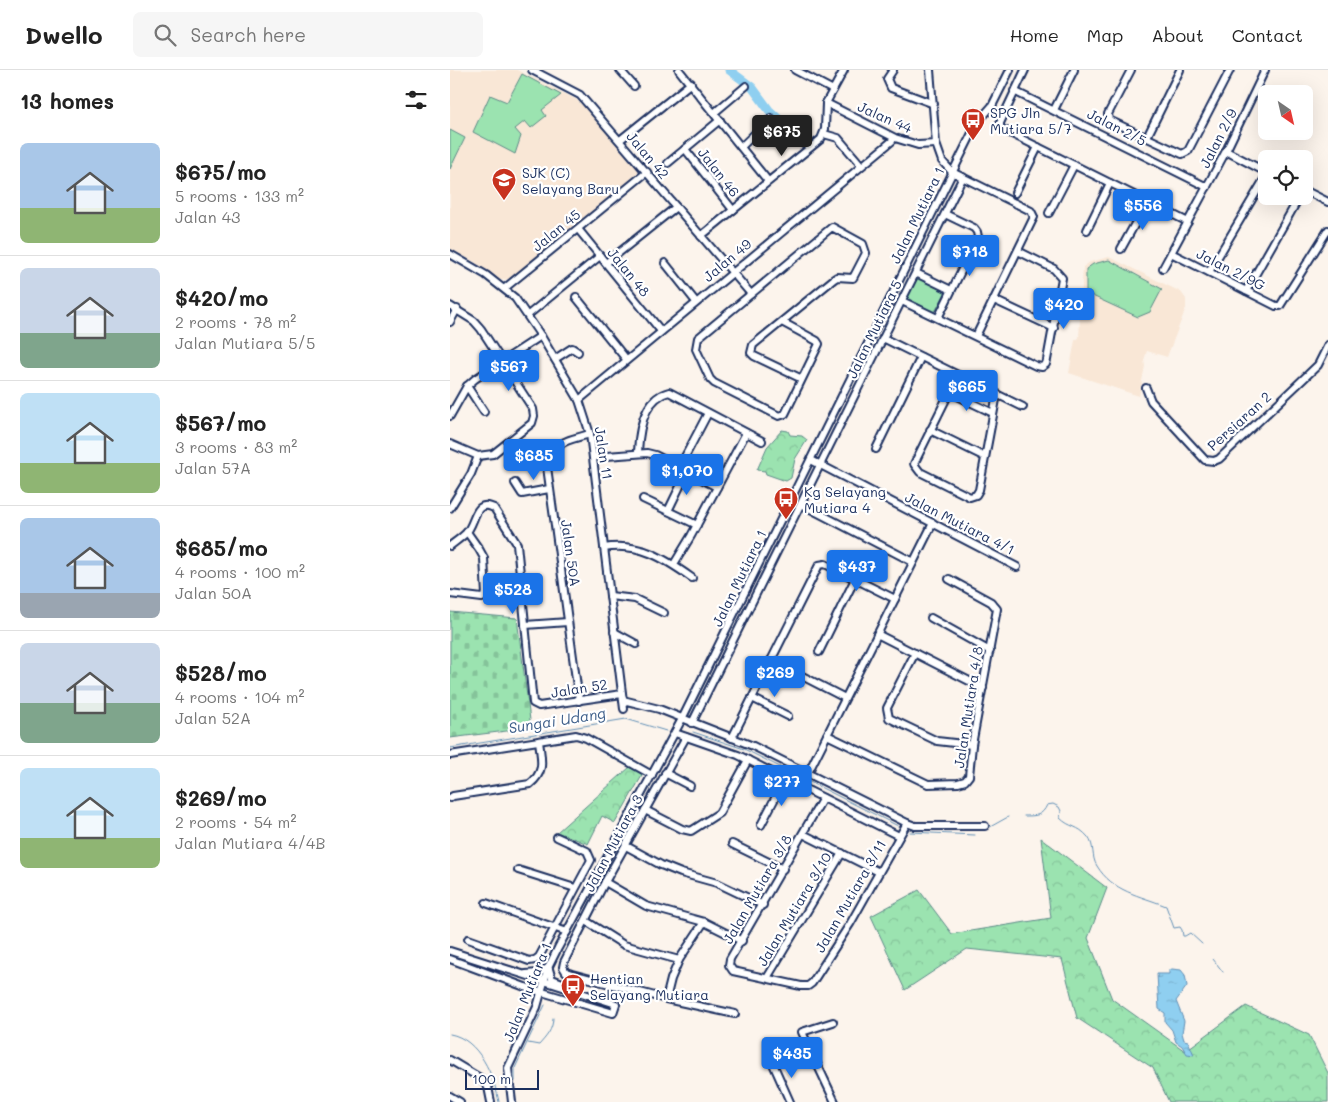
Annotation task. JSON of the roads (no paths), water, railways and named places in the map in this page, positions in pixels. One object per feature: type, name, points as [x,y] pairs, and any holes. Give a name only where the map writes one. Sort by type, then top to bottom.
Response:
[{"type":"street","name":"Jalan 42","points":[[532,70],[546,73],[580,95],[751,294]]},
{"type":"street","points":[[620,70],[634,86]]},
{"type":"street","points":[[795,70],[833,90]]},
{"type":"street","points":[[701,236],[821,139],[824,134],[826,103],[844,70]]},
{"type":"street","points":[[893,70],[887,79],[891,88],[934,104]]},
{"type":"street","points":[[930,70],[936,144],[942,161],[952,172],[1032,212],[1033,221],[976,336]]},
{"type":"street","name":"Jalan Mutiara 1","points":[[512,1102],[508,1068],[537,1008],[548,968],[675,733],[952,172],[977,123],[992,106],[1010,70]]},
{"type":"street","points":[[1025,70],[1000,123],[1000,128],[1188,222]]},
{"type":"street","points":[[1054,110],[1074,70]]},
{"type":"street","points":[[1131,70],[1108,117],[1109,120],[1182,154],[1186,153],[1230,70]]},
{"type":"street","points":[[1146,137],[1180,70]]},
{"type":"street","name":"Jalan 2/9","points":[[1163,268],[1226,151],[1265,70]]},
{"type":"street","points":[[684,71],[691,83],[768,181]]},
{"type":"street","points":[[620,140],[691,83]]},
{"type":"street","points":[[714,113],[746,86]]},
{"type":"street","name":"Jalan 2/5","points":[[1014,91],[1207,187]]},
{"type":"street","name":"Jalan 44","points":[[826,103],[895,138],[918,145],[936,144]]},
{"type":"street","points":[[741,147],[771,118]]},
{"type":"street","points":[[668,163],[720,120]]},
{"type":"street","points":[[824,134],[838,138],[862,165]]},
{"type":"street","name":"Jalan 49","points":[[579,400],[626,359],[892,141]]},
{"type":"street","points":[[1015,193],[1038,147]]},
{"type":"street","name":"Jalan 46","points":[[685,149],[733,210]]},
{"type":"street","points":[[1226,151],[1258,168]]},
{"type":"street","points":[[1049,213],[1074,165]]},
{"type":"street","name":"Jalan 45","points":[[505,288],[647,172]]},
{"type":"street","name":"Jalan Mutiara 5","points":[[692,723],[963,177]]},
{"type":"street","points":[[1088,230],[1110,183]]},
{"type":"street","points":[[1210,272],[1258,190]]},
{"type":"street","points":[[1313,194],[1328,202]]},
{"type":"street","points":[[1121,249],[1147,202]]},
{"type":"street","points":[[1246,290],[1295,205]]},
{"type":"street","points":[[606,263],[676,207]]},
{"type":"street","points":[[938,318],[978,238],[974,228],[945,214]]},
{"type":"street","points":[[782,322],[817,341],[819,347],[785,414],[779,416],[714,383],[706,374],[696,349],[698,338],[832,227],[863,244],[866,253],[853,278],[837,277],[834,279],[753,345],[751,353],[754,356],[802,379]]},
{"type":"street","name":"Jalan 48","points":[[578,229],[661,331]]},
{"type":"street","name":"Jalan 2/9G","points":[[1171,253],[1276,306],[1280,306],[1328,230]]},
{"type":"street","points":[[902,301],[1039,367],[1046,364],[1062,278],[1060,273],[1018,251]]},
{"type":"street","name":"Jalan 11","points":[[450,254],[486,275],[505,288],[515,298],[528,315],[579,400],[590,434],[624,709]]},
{"type":"street","points":[[528,315],[600,256]]},
{"type":"street","points":[[665,263],[696,302]]},
{"type":"street","points":[[916,273],[951,290]]},
{"type":"street","points":[[576,297],[626,359]]},
{"type":"street","points":[[994,300],[1054,328]]},
{"type":"street","points":[[450,306],[474,321],[481,329],[533,409],[534,416],[532,423],[493,454],[478,456],[450,444]]},
{"type":"street","points":[[450,322],[457,309]]},
{"type":"street","points":[[450,416],[467,386],[541,336]]},
{"type":"street","points":[[883,338],[1023,407]]},
{"type":"street","name":"Persiaran 2","points":[[1146,388],[1152,401],[1205,460],[1214,461],[1219,459],[1318,365],[1328,345]]},
{"type":"street","points":[[555,359],[572,348],[578,352]]},
{"type":"street","points":[[876,450],[921,357]]},
{"type":"street","points":[[958,375],[914,462],[920,472],[970,497],[976,496],[979,490],[997,394]]},
{"type":"street","points":[[467,386],[484,412]]},
{"type":"street","points":[[638,452],[642,420],[660,395],[669,392],[762,441]]},
{"type":"street","points":[[949,392],[994,413]]},
{"type":"street","points":[[679,468],[708,413]]},
{"type":"street","points":[[930,430],[986,457]]},
{"type":"street","points":[[674,564],[746,433]]},
{"type":"street","name":"Jalan 50A","points":[[578,700],[547,468],[553,452],[562,442],[590,434]]},
{"type":"street","points":[[593,457],[638,452],[655,455],[717,487]]},
{"type":"street","points":[[450,508],[471,474],[478,456]]},
{"type":"street","name":"Jalan Mutiara 4/1","points":[[811,460],[1017,567]]},
{"type":"street","points":[[668,512],[687,472]]},
{"type":"street","points":[[515,483],[522,494],[549,489]]},
{"type":"street","points":[[643,499],[697,525]]},
{"type":"street","points":[[801,504],[913,562]]},
{"type":"street","points":[[450,546],[467,532],[478,510],[483,505],[494,508],[517,544],[525,625],[568,622]]},
{"type":"street","points":[[808,773],[933,523]]},
{"type":"street","points":[[450,594],[482,598],[486,595],[484,558],[467,532]]},
{"type":"street","points":[[604,548],[618,546],[635,547],[674,564],[692,578]]},
{"type":"street","points":[[732,738],[819,565],[825,564],[895,599]]},
{"type":"street","points":[[819,652],[855,579]]},
{"type":"street","name":"Jalan Mutiara 4/8","points":[[826,736],[928,784],[958,783],[965,781],[969,776],[972,745],[998,609],[996,606],[949,579]]},
{"type":"street","points":[[610,596],[635,599],[664,613]]},
{"type":"street","points":[[931,618],[990,651]]},
{"type":"street","name":"Jalan 52","points":[[525,625],[533,702],[539,706],[578,700],[622,697]]},
{"type":"street","points":[[614,632],[636,644]]},
{"type":"street","points":[[877,634],[984,688]]},
{"type":"street","points":[[915,654],[887,708],[889,718],[937,741],[972,745]]},
{"type":"street","points":[[771,660],[845,698]]},
{"type":"street","points":[[622,697],[659,709],[753,746],[915,826],[985,826]]},
{"type":"street","points":[[752,698],[788,716]]},
{"type":"street","points":[[675,733],[748,760],[899,836]]},
{"type":"street","points":[[450,756],[576,735],[586,738],[652,775]]},
{"type":"street","name":"Jalan Mutiara 3","points":[[666,999],[566,972],[563,967],[605,882],[686,737]]},
{"type":"street","points":[[450,798],[530,784],[537,779],[541,772],[542,764],[539,741]]},
{"type":"street","points":[[645,810],[682,829],[691,831],[720,814],[748,760]]},
{"type":"street","points":[[665,773],[690,786]]},
{"type":"street","points":[[761,825],[785,779]]},
{"type":"street","name":"Jalan Mutiara 3/8","points":[[814,981],[805,987],[733,970],[730,968],[730,959],[763,905],[823,798]]},
{"type":"street","name":"Jalan Mutiara 3/11","points":[[814,981],[907,823]]},
{"type":"street","points":[[803,834],[879,872]]},
{"type":"street","points":[[468,939],[529,961],[539,957],[591,860],[587,851],[557,837]]},
{"type":"street","points":[[732,844],[783,869]]},
{"type":"street","points":[[626,846],[661,865],[717,883],[763,905]]},
{"type":"street","name":"Jalan Mutiara 3/10","points":[[767,978],[842,853]]},
{"type":"street","points":[[518,870],[575,888]]},
{"type":"street","points":[[605,882],[646,906],[704,922],[742,940]]},
{"type":"street","points":[[486,902],[567,932]]},
{"type":"street","points":[[586,922],[624,945],[680,960]]},
{"type":"street","points":[[704,922],[680,960],[671,979],[666,999],[735,1014]]},
{"type":"street","points":[[450,951],[616,1004],[613,1013],[554,997],[450,959]]},
{"type":"street","points":[[522,974],[538,973],[548,968],[552,979],[573,987],[577,992]]},
{"type":"street","points":[[525,987],[534,995],[537,1008]]},
{"type":"street","points":[[537,1008],[546,999],[554,997]]},
{"type":"street","points":[[833,1022],[802,1032],[834,1102]]},
{"type":"street","points":[[450,1060],[480,1078],[488,1087],[491,1102]]},
{"type":"street","points":[[774,1066],[790,1102]]},
{"type":"street","points":[[452,1099],[460,1102]]},
{"type":"water","points":[[1169,970],[1181,970],[1185,975],[1187,986],[1176,1001],[1184,1021],[1182,1033],[1184,1040],[1188,1041],[1194,1055],[1187,1054],[1182,1046],[1176,1042],[1172,1030],[1165,1022],[1165,1013],[1159,1009],[1157,974],[1169,974]]},
{"type":"waterway","points":[[729,70],[752,87],[769,110],[807,145]]},
{"type":"waterway","name":"Sungai Udang","points":[[450,748],[626,719],[666,731]]},
{"type":"waterway","name":"Sungai Udang","points":[[693,732],[744,749],[898,826]]},
{"type":"waterway","name":"Sungai Udang","points":[[1024,816],[1038,815],[1047,805],[1053,804],[1059,807],[1061,811],[1060,818],[1067,824],[1081,830],[1090,840],[1095,863],[1103,875],[1127,892],[1166,906],[1174,928],[1180,927],[1183,936],[1190,933],[1202,944]]},
{"type":"waterway","name":"Sungai Udang","points":[[990,827],[1008,817]]},
{"type":"waterway","name":"Sungai Udang","points":[[910,832],[975,835]]},
{"type":"waterway","points":[[1213,959],[1223,972]]},
{"type":"waterway","points":[[515,1081],[515,1068],[545,1005]]},
{"type":"waterway","points":[[528,1043],[539,1045],[547,1036],[553,1018]]},
{"type":"waterway","points":[[450,1034],[460,1037],[469,1043],[484,1060],[499,1102]]},
{"type":"place","name":"SPG Jln Mutiara 5/7","points":[[973,141]]},
{"type":"place","name":"SJK (C) Selayang Baru","points":[[504,201]]},
{"type":"place","name":"Kg Selayang Mutiara 4","points":[[786,520]]},
{"type":"place","name":"Hentian Selayang Mutiara","points":[[573,1007]]}]
